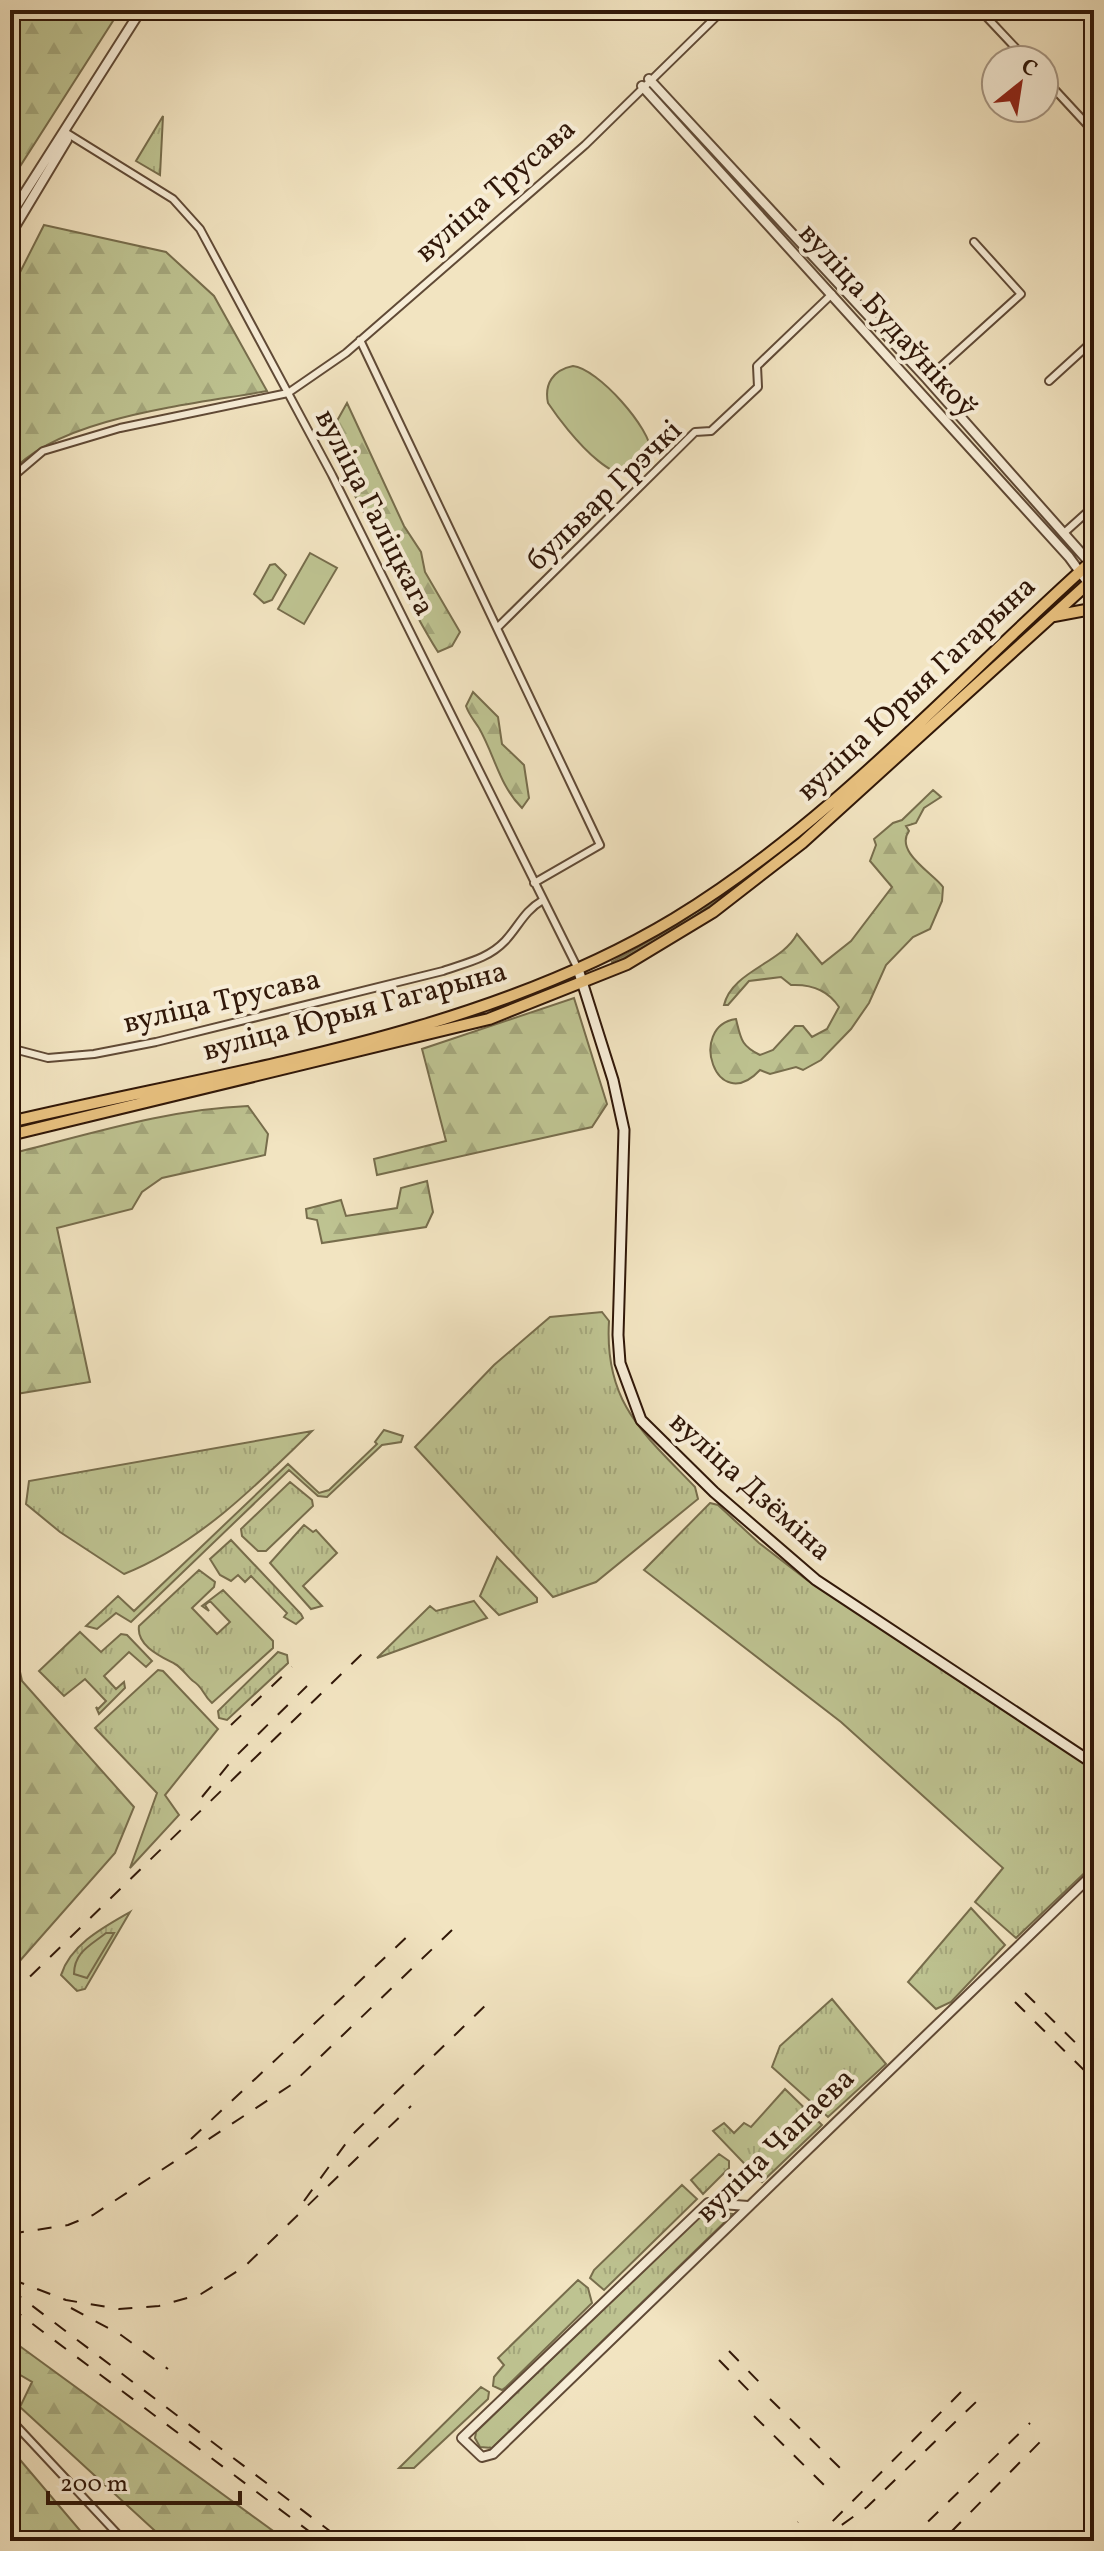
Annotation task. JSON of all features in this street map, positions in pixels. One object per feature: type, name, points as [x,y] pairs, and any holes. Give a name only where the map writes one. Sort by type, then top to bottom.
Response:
[{"type":"main road","name":"вуліца Юрыя Гагарына","points":[[10,1122],[411,1029],[518,995],[578,969],[674,919],[779,845],[879,759],[1080,571],[1093,564]]},
{"type":"main road","name":"вуліца Юрыя Гагарына","points":[[10,1135],[458,1028],[584,983],[684,931],[780,860],[865,788],[1052,616],[1092,584]]},
{"type":"main road","points":[[1052,616],[1086,610],[1094,613]]},
{"type":"main road","name":"вуліца Дзёміна","points":[[578,969],[624,1130],[626,1157],[616,1303],[620,1363],[641,1420],[714,1492],[816,1580],[1094,1764]]},
{"type":"street","points":[[10,235],[13,215],[59,135],[65,132],[141,10]]},
{"type":"street","name":"вуліца Трусава","points":[[288,393],[360,340],[585,145],[723,10]]},
{"type":"street","points":[[980,10],[1012,44]]},
{"type":"street","name":"вуліца Будаўнікоў","points":[[646,82],[801,243],[1093,564]]},
{"type":"street","name":"вуліца Будаўнікоў","points":[[646,82],[791,251],[1092,584]]},
{"type":"street","points":[[1060,95],[1094,132]]},
{"type":"street","name":"вуліца Галіцкага","points":[[65,132],[159,189],[191,216],[288,393],[578,969]]},
{"type":"street","points":[[917,389],[1021,294],[974,242]]},
{"type":"street","points":[[791,251],[801,243]]},
{"type":"street","name":"бульвар Грэчкі","points":[[498,627],[695,432],[711,431],[758,387],[757,366],[832,294]]},
{"type":"street","points":[[360,340],[600,845],[534,883]]},
{"type":"street","points":[[1049,381],[1094,340]]},
{"type":"street","points":[[10,486],[16,474],[43,451],[120,428],[288,393]]},
{"type":"street","points":[[987,466],[994,457]]},
{"type":"street","points":[[1064,533],[1094,506]]},
{"type":"street","name":"вуліца Трусава","points":[[10,1048],[48,1058],[94,1054],[156,1042],[443,971],[488,954],[506,940],[527,909],[543,900]]},
{"type":"street","name":"вуліца Чапаева","points":[[748,2206],[708,2203],[462,2438],[482,2457],[493,2454],[1094,1873]]},
{"type":"street","points":[[10,2419],[124,2541]]},
{"type":"green space","points":[[10,10],[120,10],[10,182]]},
{"type":"green space","points":[[163,116],[160,175],[136,161]]},
{"type":"green space","points":[[44,225],[166,252],[214,296],[267,391],[167,408],[93,426],[31,455],[10,474],[10,292]]},
{"type":"green space","points":[[573,366],[583,369],[608,388],[643,430],[651,453],[641,470],[629,475],[614,471],[598,461],[568,430],[548,403],[547,390],[555,374]]},
{"type":"green space","points":[[347,403],[404,526],[421,552],[425,572],[460,632],[452,646],[438,652],[345,478],[348,462],[342,460],[328,437]]},
{"type":"green space","points":[[310,553],[337,568],[304,624],[278,609]]},
{"type":"green space","points":[[275,564],[286,575],[272,600],[264,603],[254,594],[270,565]]},
{"type":"green space","points":[[1065,592],[1018,642],[909,738],[958,693]]},
{"type":"green space","points":[[473,692],[498,717],[502,744],[524,765],[529,798],[522,808],[508,790],[467,709]]},
{"type":"green space","points":[[909,738],[850,792],[827,811]]},
{"type":"green space","points":[[933,790],[941,797],[924,808],[916,823],[906,826],[909,831],[907,847],[911,855],[943,887],[942,901],[930,929],[913,937],[886,965],[869,1003],[851,1029],[821,1060],[803,1070],[796,1067],[770,1074],[760,1070],[744,1082],[731,1083],[720,1076],[713,1065],[710,1051],[713,1037],[721,1025],[736,1019],[743,1041],[760,1055],[773,1050],[795,1026],[803,1026],[812,1037],[827,1029],[839,1007],[835,1001],[818,989],[791,985],[781,977],[749,981],[728,1005],[724,1005],[737,984],[780,953],[797,934],[822,964],[851,941],[892,887],[870,861],[876,845],[874,839],[893,823],[902,820]]},
{"type":"green space","points":[[827,811],[764,867],[678,928],[613,964],[736,884]]},
{"type":"green space","points":[[574,998],[607,1104],[592,1127],[377,1175],[374,1159],[446,1141],[422,1049]]},
{"type":"green space","points":[[248,1106],[268,1134],[265,1155],[162,1178],[142,1192],[132,1209],[57,1228],[90,1382],[10,1395],[10,1154],[158,1117]]},
{"type":"green space","points":[[427,1181],[433,1212],[426,1227],[322,1243],[317,1220],[307,1218],[306,1209],[341,1200],[346,1216],[397,1208],[401,1188]]},
{"type":"green space","points":[[602,1312],[609,1321],[609,1350],[621,1396],[644,1433],[695,1487],[698,1499],[596,1582],[553,1597],[415,1447],[494,1365],[550,1317]]},
{"type":"green space","points":[[384,1430],[403,1436],[401,1442],[382,1445],[327,1497],[318,1496],[289,1470],[131,1622],[116,1613],[97,1629],[86,1626],[118,1596],[134,1611],[288,1464],[319,1493],[329,1490],[377,1444],[375,1442]]},
{"type":"green space","points":[[312,1431],[225,1512],[176,1547],[124,1574],[60,1532],[26,1504],[29,1481]]},
{"type":"green space","points":[[290,1482],[312,1500],[313,1506],[266,1551],[258,1551],[242,1536],[241,1529]]},
{"type":"green space","points":[[710,1503],[718,1505],[759,1543],[807,1580],[1094,1770],[1094,1864],[1016,1938],[975,1902],[1003,1868],[841,1722],[644,1570]]},
{"type":"green space","points":[[304,1525],[313,1532],[316,1530],[337,1553],[303,1586],[322,1606],[311,1609],[270,1563]]},
{"type":"green space","points":[[231,1540],[301,1614],[303,1618],[296,1624],[284,1617],[287,1613],[251,1576],[245,1582],[238,1575],[231,1581],[220,1575],[210,1559]]},
{"type":"green space","points":[[497,1557],[537,1598],[537,1602],[499,1615],[480,1596]]},
{"type":"green space","points":[[199,1570],[215,1582],[214,1587],[192,1608],[217,1634],[230,1622],[210,1601],[205,1605],[209,1611],[202,1606],[223,1590],[273,1641],[273,1648],[212,1703],[180,1667],[146,1645],[139,1633],[139,1626]]},
{"type":"green space","points":[[474,1601],[487,1618],[377,1658],[430,1606],[436,1611]]},
{"type":"green space","points":[[10,1626],[22,1681],[134,1807],[115,1853],[10,1972]]},
{"type":"green space","points":[[80,1632],[101,1652],[121,1634],[127,1635],[152,1661],[146,1667],[129,1652],[104,1676],[116,1689],[124,1682],[125,1688],[99,1714],[96,1707],[98,1709],[106,1701],[85,1679],[64,1696],[39,1671]]},
{"type":"green space","points":[[278,1652],[287,1655],[288,1663],[227,1720],[219,1718],[218,1711]]},
{"type":"green space","points":[[158,1670],[163,1671],[218,1729],[165,1795],[179,1815],[130,1868],[157,1793],[95,1728]]},
{"type":"green space","points":[[971,1908],[1005,1945],[951,2002],[936,2009],[908,1982]]},
{"type":"green space","points":[[130,1912],[85,1989],[77,1991],[61,1975],[72,1954],[80,1945]]},
{"type":"green space","points":[[106,1933],[114,1933],[87,1978],[74,1974],[80,1955]]},
{"type":"green space","points":[[832,1999],[886,2064],[828,2117],[772,2067],[780,2046]]},
{"type":"green space","points":[[785,2089],[822,2125],[762,2182],[713,2131],[724,2123],[734,2133],[744,2123],[751,2127]]},
{"type":"green space","points":[[719,2154],[729,2161],[729,2168],[703,2194],[691,2180]]},
{"type":"green space","points":[[682,2185],[697,2199],[604,2290],[590,2278],[594,2270]]},
{"type":"green space","points":[[705,2211],[733,2214],[492,2448],[480,2447],[475,2438],[476,2432]]},
{"type":"green space","points":[[578,2280],[588,2288],[592,2303],[506,2387],[502,2390],[493,2386],[494,2377],[504,2365],[498,2358]]},
{"type":"green space","points":[[10,2339],[287,2541],[166,2541],[20,2407],[32,2382],[10,2369]]},
{"type":"green space","points":[[481,2387],[489,2392],[488,2399],[414,2468],[399,2468]]},
{"type":"green space","points":[[10,2448],[89,2541],[10,2541]]},
{"type":"railway","points":[[10,1996],[365,1651]]},
{"type":"railway","points":[[231,1725],[292,1667]]},
{"type":"railway","points":[[202,1797],[233,1759],[307,1686]]},
{"type":"railway","points":[[10,2234],[68,2225],[93,2215],[291,2085],[453,1929]]},
{"type":"railway","points":[[191,2139],[410,1934]]},
{"type":"railway","points":[[1025,1993],[1094,2061]]},
{"type":"railway","points":[[304,2201],[352,2135],[490,2001]]},
{"type":"railway","points":[[1015,2002],[1092,2078]]},
{"type":"railway","points":[[11,2279],[66,2300],[119,2309],[159,2306],[201,2294],[244,2267],[411,2106]]},
{"type":"railway","points":[[10,2289],[343,2541]]},
{"type":"railway","points":[[10,2307],[322,2541]]},
{"type":"railway","points":[[71,2308],[121,2335],[168,2369]]},
{"type":"railway","points":[[729,2351],[762,2385]]},
{"type":"railway","points":[[719,2360],[752,2394]]},
{"type":"railway","points":[[813,2541],[966,2387]]},
{"type":"railway","points":[[770,2399],[841,2469]]},
{"type":"railway","points":[[819,2541],[867,2507],[977,2401]]},
{"type":"railway","points":[[754,2416],[825,2486]]},
{"type":"railway","points":[[908,2541],[1030,2423]]},
{"type":"railway","points":[[951,2532],[1041,2441]]},
{"type":"railway","points":[[777,2541],[798,2522]]},
{"type":"railway","points":[[1013,2541],[1027,2531]]}]
